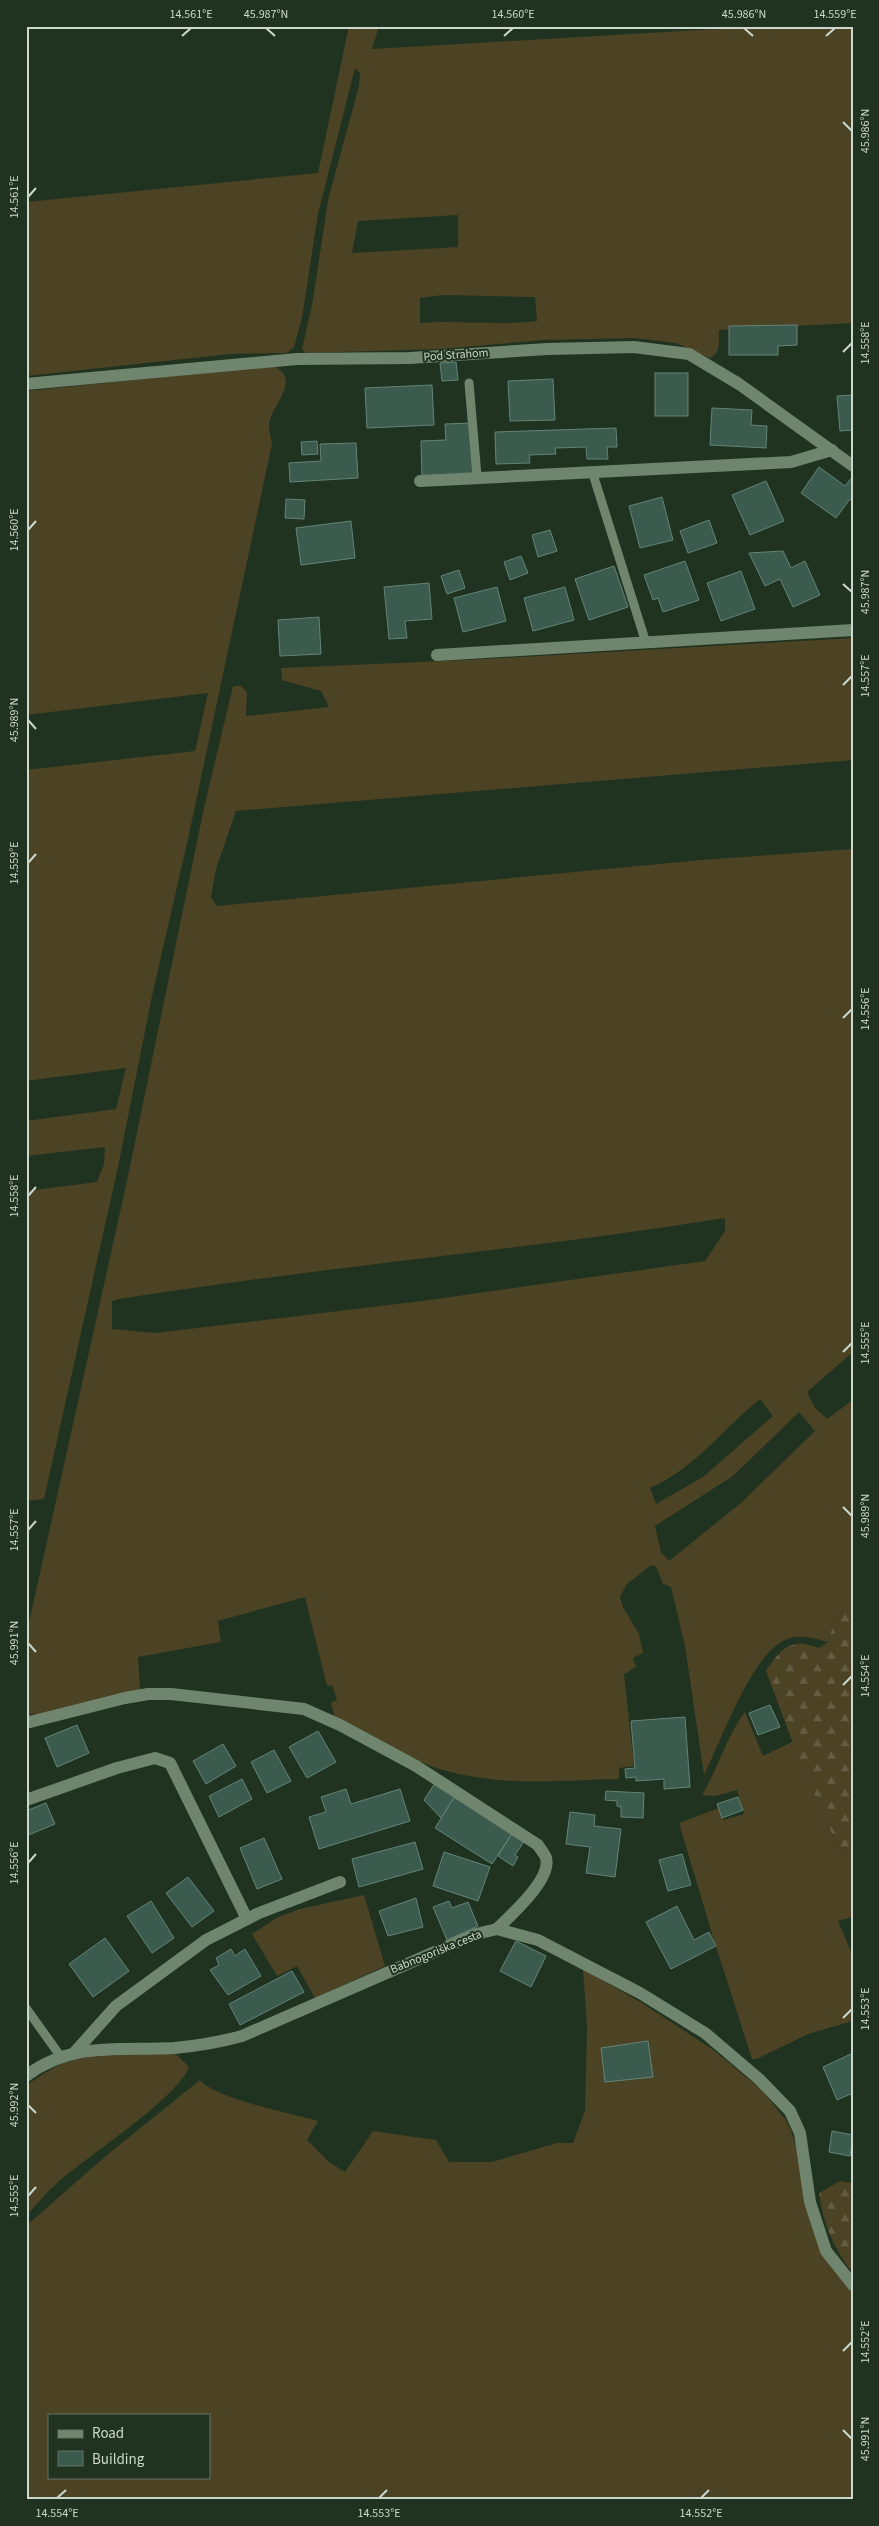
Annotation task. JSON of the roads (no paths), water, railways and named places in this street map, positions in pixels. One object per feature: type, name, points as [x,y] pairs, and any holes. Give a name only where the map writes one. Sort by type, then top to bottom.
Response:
[{"type":"street","name":"Pod Strahom","points":[[26,384],[182,368],[298,359],[410,358],[548,349],[634,347],[689,354],[739,384],[853,466]]},
{"type":"street","points":[[420,481],[477,476],[791,462],[832,450]]},
{"type":"street","points":[[437,655],[853,630]]},
{"type":"street","points":[[26,1720],[30,1722],[125,1698],[171,1694],[262,1706],[287,1706],[304,1710],[340,1725],[416,1766],[538,1845],[546,1858],[546,1871],[525,1901],[497,1928]]},
{"type":"street","points":[[26,1800],[117,1768],[155,1758],[170,1763],[247,1919]]},
{"type":"street","points":[[75,2052],[116,2006],[151,1978],[206,1940],[247,1919],[340,1882]]},
{"type":"street","name":"Babnogoriška cesta","points":[[26,2076],[39,2066],[75,2052],[115,2048],[174,2048],[227,2040],[291,2015],[454,1943],[497,1928],[538,1940],[640,1993],[705,2033],[759,2078],[790,2111],[800,2133],[810,2202],[826,2251],[853,2285]]},
{"type":"lane","points":[[469,383],[477,476]]},
{"type":"lane","points":[[592,471],[646,642]]},
{"type":"lane","points":[[26,2008],[61,2057]]}]
